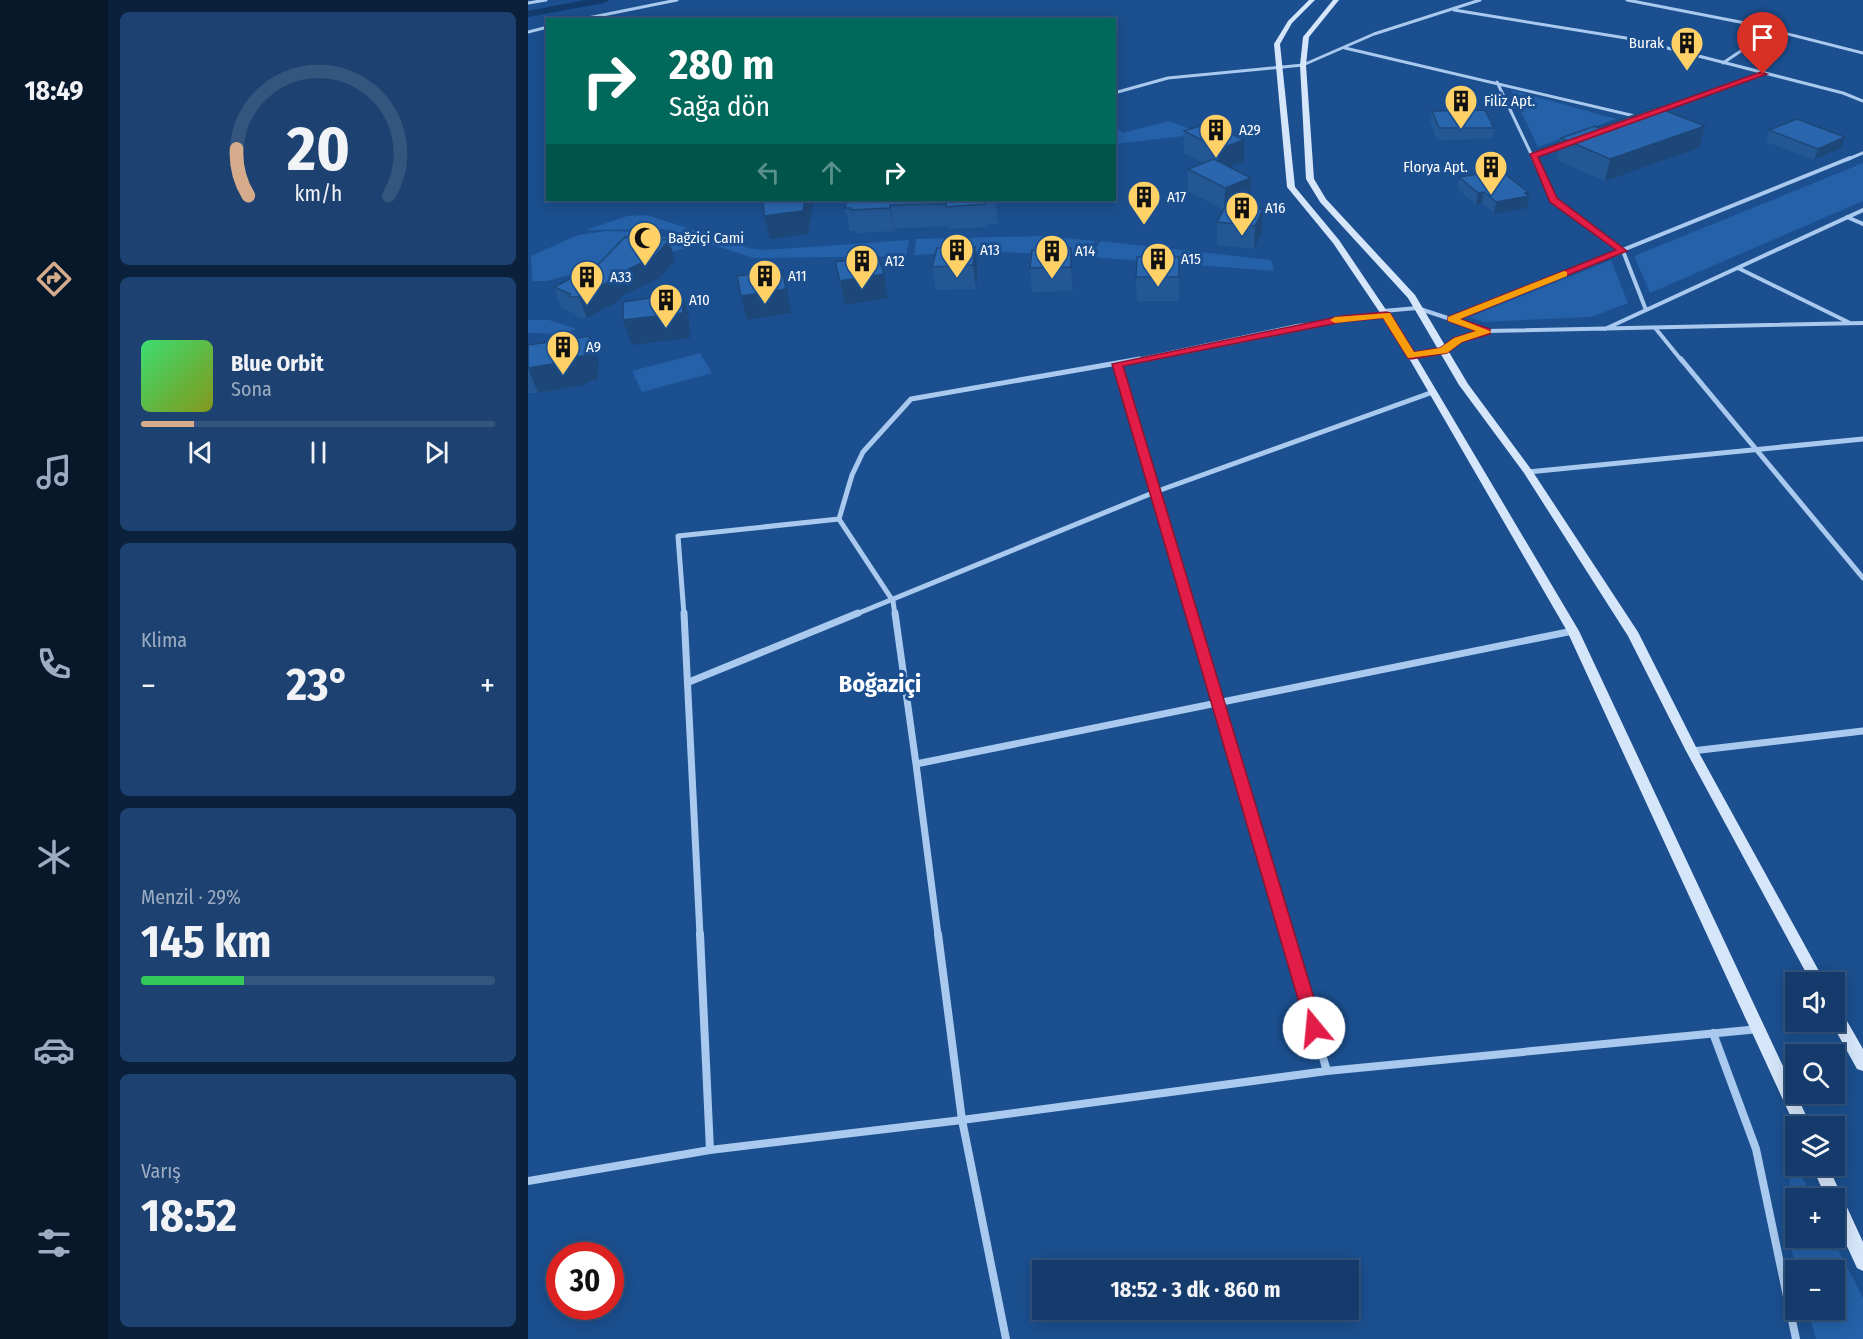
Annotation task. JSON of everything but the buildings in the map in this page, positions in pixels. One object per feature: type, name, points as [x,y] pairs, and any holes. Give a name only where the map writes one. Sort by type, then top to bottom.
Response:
[{"type":"main road","points":[[1312,0],[1290,22],[1277,45],[1291,188],[1336,242],[1385,313],[1573,631],[1798,1116]]},
{"type":"main road","points":[[1336,0],[1306,36],[1303,65],[1310,179],[1323,200],[1412,297],[1464,385],[1528,472],[1634,635],[1692,750],[1813,972]]},
{"type":"main road","points":[[1845,1032],[1863,1064]]},
{"type":"main road","points":[[1824,1176],[1863,1262]]},
{"type":"street","points":[[528,3],[546,0]]},
{"type":"street","points":[[588,18],[677,0]]},
{"type":"street","points":[[1116,92],[1168,78],[1303,65],[1374,34],[1480,0]]},
{"type":"street","points":[[1628,0],[1772,30],[1863,53]]},
{"type":"street","points":[[1454,10],[1632,39],[1843,93],[1863,101]]},
{"type":"street","points":[[528,32],[546,28]]},
{"type":"street","points":[[1723,63],[1772,30]]},
{"type":"street","points":[[1344,48],[1497,82],[1642,118],[1631,122]]},
{"type":"street","points":[[1653,114],[1763,74]]},
{"type":"street","points":[[1497,82],[1553,200],[1623,251],[1646,310]]},
{"type":"street","points":[[1533,155],[1566,144]]},
{"type":"street","points":[[1451,319],[1863,153]]},
{"type":"street","points":[[1603,330],[1863,210]]},
{"type":"street","points":[[1847,217],[1863,224]]},
{"type":"street","points":[[1738,268],[1850,324]]},
{"type":"street","points":[[1006,1339],[962,1120],[893,601],[839,519],[852,475],[863,452],[911,399],[1118,364],[1297,326],[1418,308],[1487,332]]},
{"type":"street","points":[[1411,356],[1443,351],[1458,340],[1487,332],[1863,323]]},
{"type":"street","points":[[1656,329],[1863,578]]},
{"type":"street","points":[[1118,364],[1216,702],[1327,1071]]},
{"type":"street","points":[[689,682],[893,601],[1155,492],[1432,392]]},
{"type":"street","points":[[1528,472],[1863,439]]},
{"type":"street","points":[[710,1150],[689,682],[678,536],[839,519]]},
{"type":"street","points":[[916,764],[1573,631]]},
{"type":"street","points":[[1692,750],[1863,731]]},
{"type":"street","points":[[528,1181],[710,1150],[962,1120],[1327,1071],[1759,1029]]},
{"type":"street","points":[[1713,1033],[1756,1149],[1796,1339]]},
{"type":"shaded area","points":[[1511,90],[1616,119],[1538,147]]},
{"type":"shaded area","points":[[1169,121],[1211,137],[1184,136],[1116,144],[1116,128],[1123,133]]},
{"type":"shaded area","points":[[1863,163],[1863,201],[1650,293],[1634,256]]},
{"type":"shaded area","points":[[647,215],[748,248],[764,250],[909,240],[906,256],[754,258],[663,229],[586,230],[627,216]]},
{"type":"shaded area","points":[[607,231],[647,232],[680,241],[684,249],[608,264],[548,281],[532,281],[531,256],[578,235]]},
{"type":"shaded area","points":[[1043,236],[1095,241],[1085,256],[982,251],[914,255],[916,239]]},
{"type":"shaded area","points":[[1101,241],[1271,260],[1274,271],[1089,257]]},
{"type":"shaded area","points":[[1611,260],[1628,303],[1591,317],[1483,322],[1470,317]]},
{"type":"shaded area","points":[[528,320],[549,320],[576,329],[560,334],[528,333]]},
{"type":"shaded area","points":[[700,353],[712,373],[642,392],[632,371]]},
{"type":"shaded area","points":[[1790,1176],[1802,1176],[1808,1188],[1789,1188]]},
{"type":"shaded area","points":[[1791,1248],[1837,1248],[1843,1260],[1794,1260]]},
{"type":"shaded area","points":[[1845,1263],[1863,1298],[1863,1339],[1816,1339],[1811,1320],[1845,1320]]},
{"type":"waterway","points":[[528,14],[604,0]]},
{"type":"slow traffic","points":[[1335,320],[1386,315],[1411,356],[1443,351],[1458,340],[1487,332],[1451,319],[1564,274]]},
{"type":"place","name":"Burak","points":[[1687,72]]},
{"type":"place","name":"Filiz Apt.","points":[[1461,130]]},
{"type":"place","name":"A29","points":[[1216,159]]},
{"type":"place","name":"Florya Apt.","points":[[1491,196]]},
{"type":"place","name":"A17","points":[[1144,226]]},
{"type":"place","name":"A16","points":[[1242,237]]},
{"type":"place","name":"Bağziçi Cami","points":[[645,267]]},
{"type":"place","name":"A13","points":[[957,279]]},
{"type":"place","name":"A14","points":[[1052,280]]},
{"type":"place","name":"A15","points":[[1158,288]]},
{"type":"place","name":"A12","points":[[862,290]]},
{"type":"place","name":"A11","points":[[765,305]]},
{"type":"place","name":"A33","points":[[587,306]]},
{"type":"place","name":"A10","points":[[666,329]]},
{"type":"place","name":"A9","points":[[563,376]]},
{"type":"district","name":"Boğaziçi","points":[[880,684]]},
{"type":"route","points":[[1314,1028],[1118,364],[1297,326],[1386,315],[1411,356],[1443,351],[1458,340],[1487,332],[1451,319],[1623,251],[1553,200],[1533,155],[1763,74]]}]
